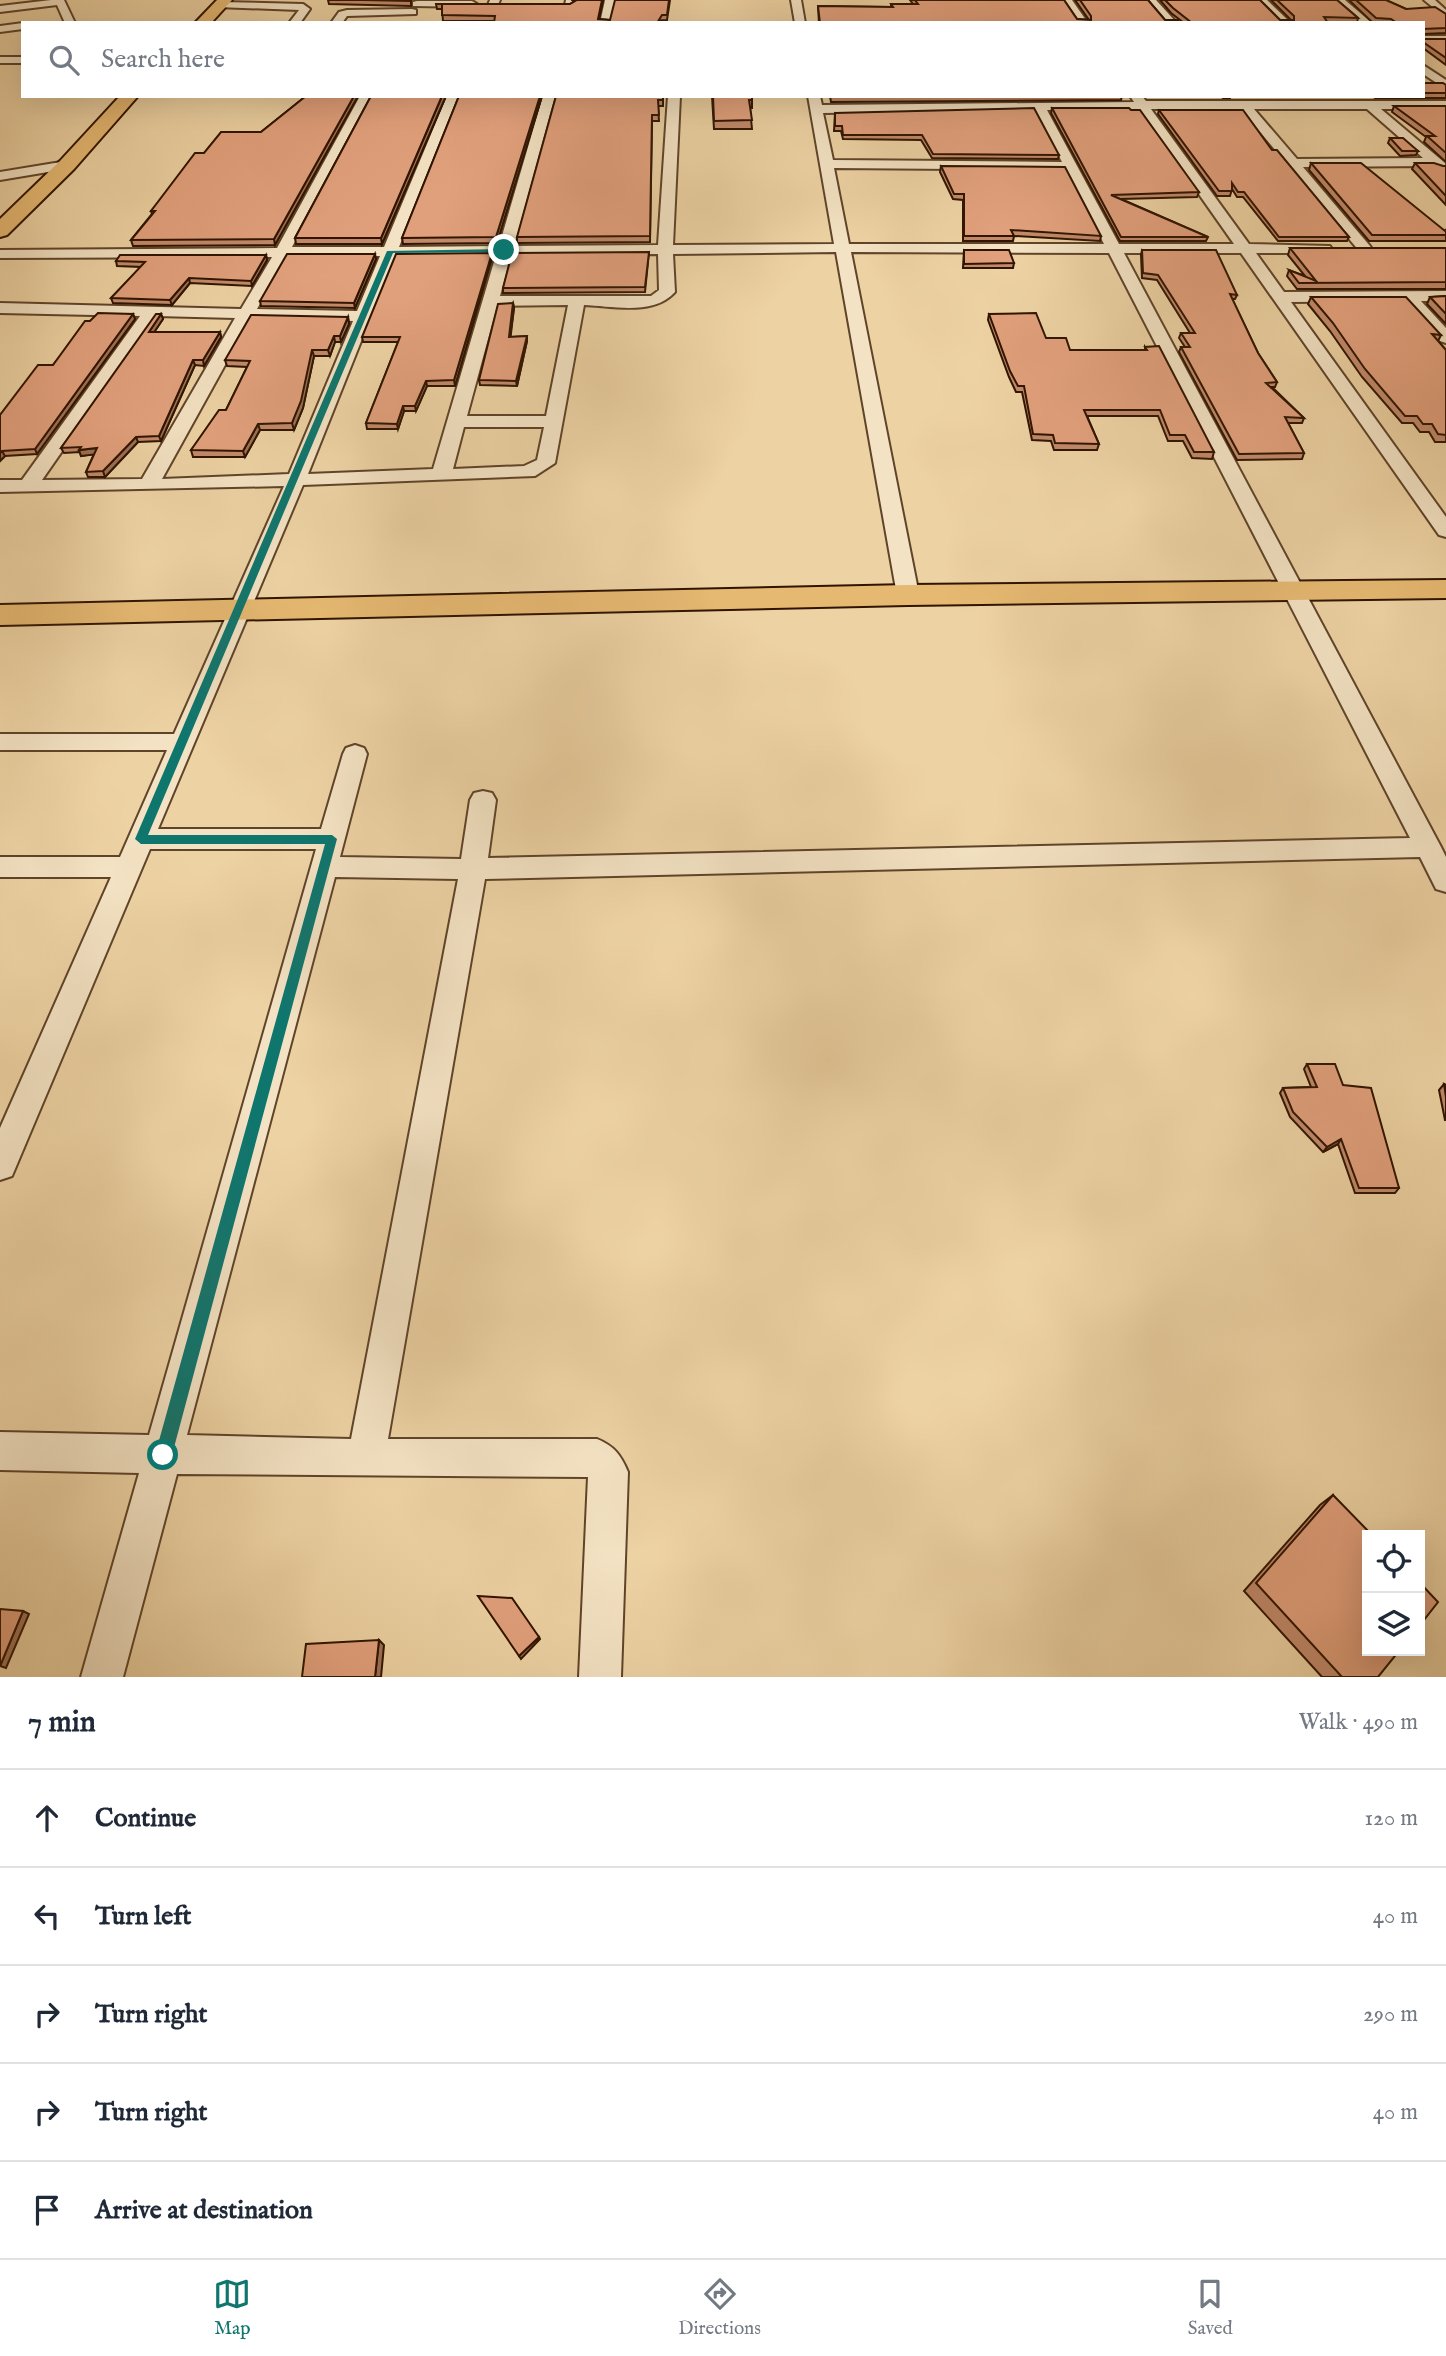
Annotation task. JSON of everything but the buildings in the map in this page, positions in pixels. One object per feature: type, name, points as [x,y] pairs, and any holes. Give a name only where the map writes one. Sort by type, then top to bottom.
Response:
[{"type":"main road","points":[[204,21],[223,3]]},
{"type":"main road","points":[[0,230],[67,165],[128,98]]},
{"type":"main road","points":[[0,615],[908,595],[1446,589]]},
{"type":"street","points":[[605,21],[610,0]]},
{"type":"street","points":[[796,0],[800,21]]},
{"type":"street","points":[[1067,0],[1082,21]]},
{"type":"street","points":[[1151,0],[1170,21]]},
{"type":"street","points":[[1261,0],[1284,21]]},
{"type":"street","points":[[1339,0],[1365,21]]},
{"type":"street","points":[[1429,0],[1446,15]]},
{"type":"street","points":[[0,9],[59,1],[65,21]]},
{"type":"street","points":[[557,4],[571,2],[566,21]]},
{"type":"street","points":[[223,3],[303,7],[305,9],[296,21]]},
{"type":"street","points":[[337,21],[347,13],[416,5],[498,3]]},
{"type":"street","points":[[486,21],[498,3]]},
{"type":"street","points":[[407,21],[416,5]]},
{"type":"street","points":[[0,29],[21,26]]},
{"type":"street","points":[[1425,39],[1446,39]]},
{"type":"street","points":[[0,51],[0,60],[21,60]]},
{"type":"street","points":[[1425,68],[1446,67]]},
{"type":"street","points":[[1425,70],[1446,86]]},
{"type":"street","points":[[149,485],[188,412],[283,251],[365,98]]},
{"type":"street","points":[[0,1165],[11,1113],[129,867],[296,480],[452,98]]},
{"type":"street","points":[[442,473],[548,98]]},
{"type":"street","points":[[492,302],[577,300],[642,303],[663,297],[667,292],[665,249],[674,98]]},
{"type":"street","points":[[1139,100],[1446,531]]},
{"type":"street","points":[[908,595],[815,103],[1039,106],[1139,100],[1244,104],[1446,105]]},
{"type":"street","points":[[0,254],[842,248],[1372,248],[1293,163],[1244,104]]},
{"type":"street","points":[[1370,105],[1441,166]]},
{"type":"street","points":[[1039,106],[1446,882]]},
{"type":"street","points":[[1293,163],[1441,166]]},
{"type":"street","points":[[827,164],[1070,166]]},
{"type":"street","points":[[0,176],[67,165]]},
{"type":"street","points":[[1408,296],[1446,338]]},
{"type":"street","points":[[1279,297],[1446,296]]},
{"type":"street","points":[[0,486],[149,485],[528,472],[546,463],[577,300]]},
{"type":"street","points":[[0,308],[363,316]]},
{"type":"street","points":[[28,486],[152,311]]},
{"type":"street","points":[[456,421],[555,422]]},
{"type":"street","points":[[0,743],[183,742]]},
{"type":"street","points":[[102,1677],[355,754]]},
{"type":"street","points":[[366,1458],[473,869],[483,800]]},
{"type":"street","points":[[141,839],[328,853],[473,869],[1428,847]]},
{"type":"street","points":[[0,867],[129,867]]},
{"type":"street","points":[[0,1451],[366,1458],[597,1458],[609,1472],[600,1677]]},
{"type":"route","points":[[163,1455],[332,839],[141,839],[296,480],[391,251],[504,250]]}]
